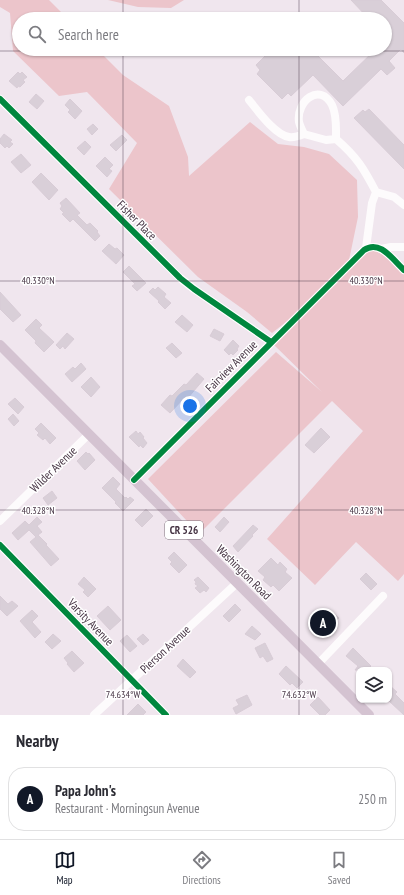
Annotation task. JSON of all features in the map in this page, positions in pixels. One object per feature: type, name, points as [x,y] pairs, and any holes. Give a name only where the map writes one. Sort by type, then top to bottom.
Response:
[{"type":"main road","name":"Washington Road","points":[[0,345],[369,715]]},
{"type":"street","points":[[304,134],[299,123],[301,106],[310,96],[316,94],[323,96],[332,106],[336,121],[336,139],[352,154],[365,171],[376,192],[394,197],[404,206]]},
{"type":"street","name":"Fisher Place","points":[[0,99],[180,278],[271,342]]},
{"type":"street","points":[[249,100],[276,131],[282,135],[293,137],[304,134],[326,140],[336,139]]},
{"type":"street","points":[[364,250],[372,203],[376,192]]},
{"type":"street","points":[[364,250],[374,246],[381,249],[404,270]]},
{"type":"street","points":[[381,249],[404,247]]},
{"type":"street","name":"Fairview Avenue","points":[[134,480],[364,250]]},
{"type":"street","name":"Wilder Avenue","points":[[0,521],[89,434]]},
{"type":"street","name":"Varsity Avenue","points":[[0,545],[166,715]]},
{"type":"street","name":"Pierson Avenue","points":[[94,715],[237,583]]},
{"type":"street","points":[[318,664],[383,596]]},
{"type":"shaded area","points":[[0,0],[49,0],[61,12],[12,12],[12,38],[10,13],[0,7]]},
{"type":"shaded area","points":[[108,0],[184,0],[171,8],[138,7]]},
{"type":"shaded area","points":[[18,56],[104,56],[123,75],[169,106],[188,157],[189,176],[250,122],[278,144],[304,147],[329,154],[357,180],[358,217],[348,265],[374,246],[404,270],[404,574],[398,581],[356,542],[315,585],[267,539],[363,431],[332,401],[199,534],[148,479],[276,352],[322,392],[271,342],[309,304],[272,333],[247,312],[198,277],[109,189],[137,143],[87,92],[59,96]]},
{"type":"building","points":[[351,0],[381,0],[404,23],[404,53],[401,49],[389,61],[395,68],[387,75],[381,69],[343,106],[313,75],[291,96],[288,93],[282,99],[257,74],[260,70],[256,65],[265,56],[318,56],[343,81],[369,56],[392,56],[392,12],[362,12]]},
{"type":"building","points":[[18,72],[20,74],[22,72],[27,77],[23,80],[25,82],[17,88],[9,81]]},
{"type":"building","points":[[36,94],[44,101],[37,109],[29,102]]},
{"type":"building","points":[[70,99],[82,111],[75,119],[68,112],[70,110],[65,105]]},
{"type":"building","points":[[369,109],[404,145],[404,169],[354,118],[363,110],[365,112]]},
{"type":"building","points":[[93,124],[98,129],[92,135],[87,129]]},
{"type":"building","points":[[4,134],[12,140],[10,142],[13,144],[9,148],[7,146],[5,148],[0,143],[0,139]]},
{"type":"building","points":[[122,135],[127,140],[116,151],[110,145]]},
{"type":"building","points":[[85,141],[91,147],[84,155],[77,148]]},
{"type":"building","points":[[21,154],[31,165],[21,173],[11,162]]},
{"type":"building","points":[[105,157],[113,165],[109,169],[112,171],[107,177],[96,166]]},
{"type":"building","points":[[41,173],[58,190],[49,200],[32,182]]},
{"type":"building","points":[[66,198],[80,213],[77,215],[87,225],[90,223],[98,231],[97,232],[100,236],[95,241],[73,219],[70,222],[62,214],[64,213],[60,209],[62,206],[60,203]]},
{"type":"building","points":[[109,244],[115,249],[117,248],[124,255],[116,264],[102,251]]},
{"type":"building","points":[[129,266],[146,283],[137,291],[132,286],[135,284],[123,272]]},
{"type":"building","points":[[158,287],[166,294],[164,297],[171,303],[165,309],[149,292],[153,288],[155,290]]},
{"type":"building","points":[[0,292],[21,315],[13,322],[0,309]]},
{"type":"building","points":[[182,315],[193,325],[187,332],[175,322]]},
{"type":"building","points":[[36,319],[42,325],[39,328],[54,342],[44,352],[25,330]]},
{"type":"building","points":[[214,329],[224,334],[220,341],[210,336]]},
{"type":"building","points":[[67,333],[74,339],[65,349],[63,346],[60,349],[56,345]]},
{"type":"building","points":[[233,340],[239,346],[237,349],[238,350],[233,355],[231,353],[229,355],[224,350]]},
{"type":"building","points":[[172,343],[182,353],[176,358],[166,348]]},
{"type":"building","points":[[81,363],[86,369],[72,382],[65,374],[73,367],[75,369]]},
{"type":"building","points":[[197,373],[204,379],[187,399],[185,397],[170,413],[161,405],[170,395],[172,396],[184,384],[186,385]]},
{"type":"building","points":[[91,377],[100,387],[91,397],[81,387]]},
{"type":"building","points":[[15,398],[24,407],[18,414],[8,404]]},
{"type":"building","points":[[13,414],[19,421],[14,426],[8,419]]},
{"type":"building","points":[[41,423],[56,438],[50,444],[45,438],[43,440],[37,435],[39,433],[35,429]]},
{"type":"building","points":[[321,428],[330,437],[314,453],[305,445]]},
{"type":"building","points":[[136,431],[138,434],[140,432],[147,443],[143,448],[140,445],[139,447],[129,437]]},
{"type":"building","points":[[86,452],[88,454],[89,453],[95,460],[85,470],[77,461]]},
{"type":"building","points":[[113,477],[120,484],[116,489],[125,498],[126,497],[128,499],[130,497],[134,500],[123,511],[102,488]]},
{"type":"building","points":[[52,491],[57,498],[48,505],[43,498]]},
{"type":"building","points":[[146,509],[153,516],[142,527],[135,520]]},
{"type":"building","points":[[37,517],[42,522],[37,526],[42,532],[38,535],[59,559],[51,566],[30,542],[36,537],[29,530],[18,540],[12,533],[25,521],[29,525]]},
{"type":"building","points":[[224,517],[229,522],[220,532],[215,527]]},
{"type":"building","points":[[253,525],[258,529],[238,552],[233,546]]},
{"type":"building","points":[[174,552],[187,565],[179,573],[170,564],[172,562],[168,558]]},
{"type":"building","points":[[271,558],[278,565],[280,562],[287,569],[285,572],[292,578],[279,591],[273,585],[271,587],[263,580],[265,577],[258,571]]},
{"type":"building","points":[[366,573],[377,584],[371,590],[360,579]]},
{"type":"building","points":[[84,577],[96,589],[88,597],[83,592],[85,590],[78,584]]},
{"type":"building","points":[[198,577],[209,588],[206,592],[204,590],[200,593],[195,588],[198,586],[195,584],[196,582],[194,580]]},
{"type":"building","points":[[0,596],[8,604],[12,601],[18,606],[7,616],[0,609]]},
{"type":"building","points":[[235,604],[241,610],[229,622],[223,616]]},
{"type":"building","points":[[108,606],[121,620],[110,630],[97,616]]},
{"type":"building","points":[[32,610],[38,616],[32,622],[41,632],[35,638],[20,621]]},
{"type":"building","points":[[332,612],[339,618],[322,635],[312,624],[318,618],[323,622]]},
{"type":"building","points":[[252,626],[261,634],[255,640],[245,634]]},
{"type":"building","points":[[53,634],[61,641],[52,649],[45,642]]},
{"type":"building","points":[[143,634],[149,640],[143,645],[137,639]]},
{"type":"building","points":[[127,635],[137,646],[130,652],[120,641]]},
{"type":"building","points":[[265,643],[273,659],[267,662],[263,656],[260,658],[255,648]]},
{"type":"building","points":[[353,648],[371,666],[357,667],[358,666],[346,656]]},
{"type":"building","points":[[72,651],[84,663],[74,672],[64,658]]},
{"type":"building","points":[[183,659],[196,672],[190,678],[177,666]]},
{"type":"building","points":[[286,666],[303,682],[297,688],[292,683],[290,685],[279,674]]},
{"type":"building","points":[[392,688],[397,692],[395,694],[404,703],[404,715],[391,703]]},
{"type":"building","points":[[247,695],[252,705],[236,714],[233,708],[239,705],[236,700]]},
{"type":"building","points":[[318,697],[330,710],[325,715],[320,715],[310,705]]},
{"type":"building","points":[[138,704],[146,712],[143,715],[127,715]]},
{"type":"cycle path","points":[[0,99],[180,278],[271,342]]},
{"type":"cycle path","points":[[134,480],[364,250],[370,247],[381,249],[391,256],[404,270]]},
{"type":"cycle path","points":[[0,545],[166,715]]},
{"type":"place","name":"Papa John's","points":[[323,623]]}]
